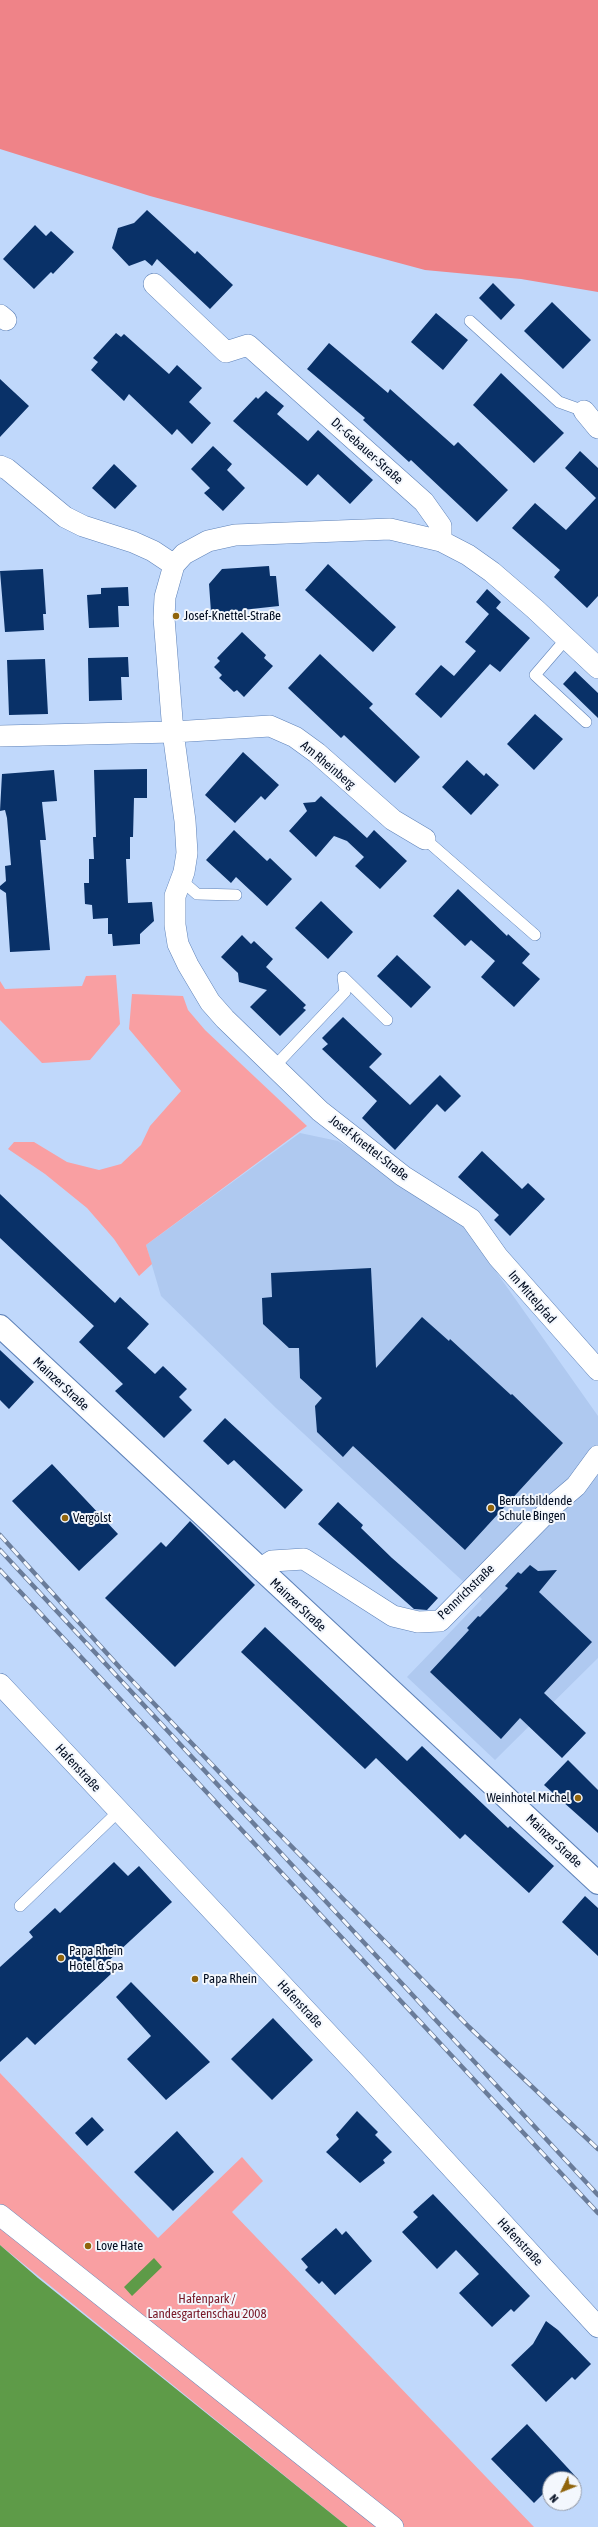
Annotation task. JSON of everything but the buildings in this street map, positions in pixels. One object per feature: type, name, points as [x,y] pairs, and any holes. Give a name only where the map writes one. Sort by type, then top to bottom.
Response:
[{"type":"main road","name":"Mainzer Straße","points":[[0,1326],[598,1883]]},
{"type":"street","name":"Dr.-Gebauer-Straße","points":[[154,284],[226,352],[248,345],[424,502],[441,526],[440,541]]},
{"type":"street","points":[[584,411],[598,428]]},
{"type":"street","points":[[0,466],[7,469],[65,518],[83,526],[133,542],[153,551],[174,565]]},
{"type":"street","name":"Josef-Knettel-Straße","points":[[440,541],[377,528],[235,535],[208,541],[195,546],[184,554],[174,565],[165,597],[164,618],[173,732],[185,821],[187,853],[181,880],[175,896],[175,924],[178,944],[188,965],[215,1008],[274,1067],[320,1110],[365,1147],[403,1176],[472,1219]]},
{"type":"street","points":[[440,541],[492,572],[598,668]]},
{"type":"street","name":"Am Rheinberg","points":[[0,736],[173,732],[270,726],[295,737],[317,753],[393,820],[426,839]]},
{"type":"street","name":"Im Mittelpfad","points":[[472,1219],[498,1256],[598,1370]]},
{"type":"street","name":"Pennrichstraße","points":[[260,1569],[272,1561],[304,1559],[393,1616],[418,1622],[440,1621],[556,1502],[576,1486],[598,1456]]},
{"type":"street","name":"Hafenstraße","points":[[0,1684],[118,1812],[360,2068],[598,2327]]},
{"type":"street","points":[[0,2215],[393,2527]]},
{"type":"lane","points":[[470,321],[559,402],[584,411]]},
{"type":"lane","points":[[566,639],[535,675],[586,722]]},
{"type":"lane","name":"Am Rheinberg","points":[[426,839],[535,935]]},
{"type":"lane","points":[[181,880],[197,894],[236,895]]},
{"type":"lane","points":[[274,1067],[345,992],[343,977],[387,1020]]},
{"type":"lane","points":[[20,1906],[118,1812]]},
{"type":"shaded area","points":[[0,0],[598,0],[598,292],[521,279],[425,270],[150,196],[0,149]]},
{"type":"shaded area","name":"Berufsbildende Schule Bingen","points":[[300,1133],[338,1141],[461,1222],[598,1416],[598,1658],[495,1760],[407,1677],[482,1599],[276,1408],[161,1296],[146,1245]]},
{"type":"shaded area","points":[[0,2245],[38,2278],[348,2527],[0,2527]]},
{"type":"shaded area","points":[[154,2258],[162,2267],[132,2296],[124,2287]]},
{"type":"green space","points":[[116,975],[120,1024],[90,1060],[42,1063],[0,1020],[0,981],[5,989],[82,986],[86,976]]},
{"type":"green space","points":[[132,994],[183,996],[188,1010],[205,1030],[307,1126],[146,1245],[152,1264],[139,1276],[114,1239],[87,1208],[45,1174],[8,1149],[14,1142],[34,1142],[67,1162],[99,1170],[121,1164],[141,1145],[150,1126],[181,1091],[129,1029]]},
{"type":"green space","name":"Hafenpark / Landesgartenschau 2008","points":[[0,2073],[158,2238],[242,2157],[263,2181],[232,2212],[534,2527],[348,2527],[0,2245]]},
{"type":"railway","points":[[0,1535],[122,1670],[240,1794],[469,2027],[598,2149]]},
{"type":"railway","points":[[0,1550],[598,2195]]},
{"type":"railway","points":[[0,1570],[598,2213]]},
{"type":"place","name":"Josef-Knettel-Straße","points":[[176,616]]},
{"type":"place","name":"Berufsbildende Schule Bingen","points":[[491,1508]]},
{"type":"place","name":"Vergölst","points":[[65,1518]]},
{"type":"place","name":"Weinhotel Michel","points":[[578,1798]]},
{"type":"place","name":"Papa Rhein Hotel & Spa","points":[[61,1958]]},
{"type":"place","name":"Papa Rhein","points":[[195,1979]]},
{"type":"place","name":"Love Hate","points":[[88,2246]]}]
